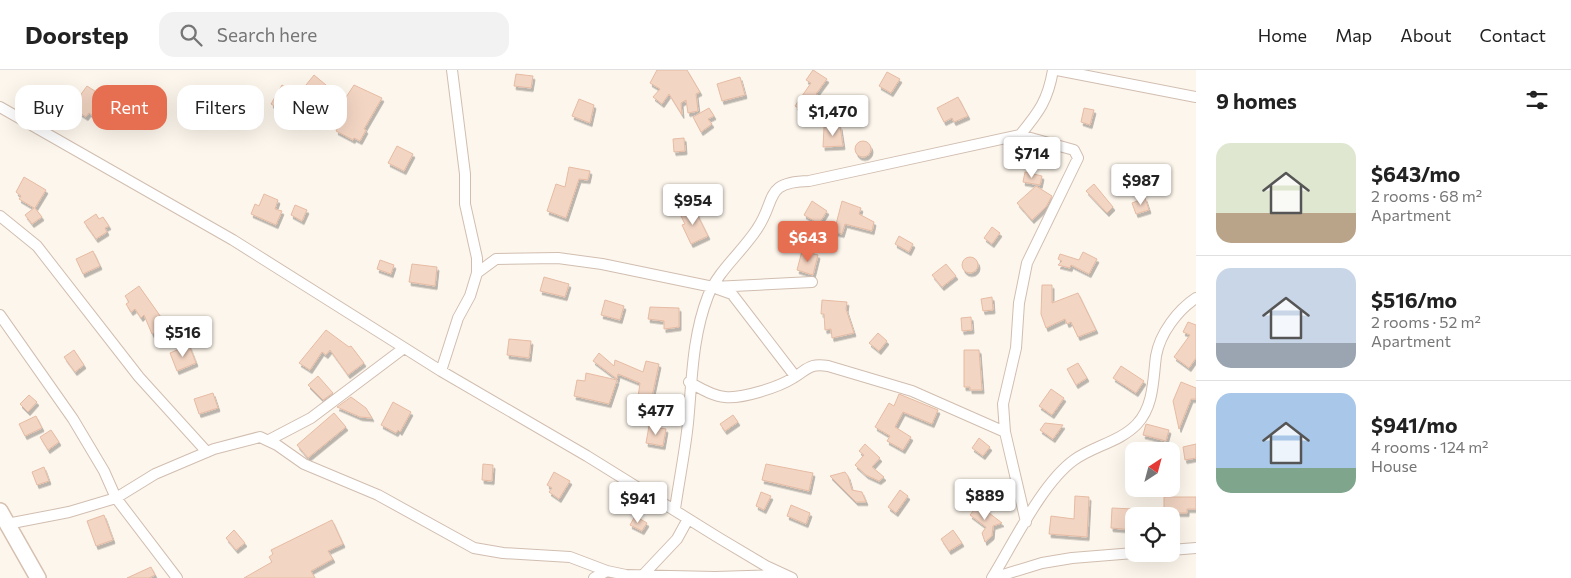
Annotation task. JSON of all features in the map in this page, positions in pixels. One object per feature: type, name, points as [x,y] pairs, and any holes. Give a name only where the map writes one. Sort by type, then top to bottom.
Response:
[{"type":"street","points":[[441,371],[458,318],[470,296],[477,273],[477,258],[465,204],[465,174],[452,70]]},
{"type":"street","points":[[1020,135],[1042,108],[1050,91],[1053,70]]},
{"type":"street","points":[[1057,70],[1196,98]]},
{"type":"street","points":[[0,107],[233,240],[441,371],[675,509],[688,519],[789,577]]},
{"type":"street","points":[[675,509],[688,423],[690,382],[697,338],[713,287],[761,224],[770,201],[781,186],[789,182],[809,181],[1020,135],[1074,150],[1078,158],[1027,263],[1019,303],[1016,348],[1003,404],[1005,432],[1026,522]]},
{"type":"street","points":[[0,216],[37,246],[138,377],[207,452]]},
{"type":"street","points":[[477,273],[496,258],[558,258],[602,264],[713,287],[732,294],[795,376]]},
{"type":"street","points":[[713,287],[812,282]]},
{"type":"street","points":[[993,578],[1051,483],[1074,460],[1104,446],[1137,424],[1152,394],[1156,354],[1171,322],[1184,306],[1196,298]]},
{"type":"street","points":[[0,315],[73,419],[104,471],[116,498],[177,578]]},
{"type":"street","points":[[269,440],[311,418],[404,348]]},
{"type":"street","points":[[690,382],[705,391],[725,397],[750,394],[795,376],[815,364],[835,367],[912,391],[1005,432]]},
{"type":"street","points":[[38,578],[4,518],[69,512],[116,498],[155,474],[207,452],[239,441],[260,437],[269,440],[304,464],[378,496],[474,548],[503,553],[570,557],[607,572],[716,578],[789,577]]},
{"type":"street","points":[[642,575],[677,539],[688,519]]},
{"type":"street","points":[[1180,549],[1196,548]]},
{"type":"street","points":[[993,578],[1042,563],[1064,559],[1125,554]]},
{"type":"street","points":[[594,578],[607,572]]},
{"type":"building","points":[[657,70],[687,70],[700,92],[696,94],[698,111],[688,113],[686,100],[681,103],[682,115],[669,94],[662,104],[653,97],[660,89],[650,83]]},
{"type":"building","points":[[813,70],[827,79],[816,94],[826,101],[816,115],[807,109],[804,112],[795,106],[811,83],[806,80]]},
{"type":"building","points":[[887,72],[900,79],[891,93],[879,86]]},
{"type":"building","points":[[516,74],[533,76],[531,88],[514,86]]},
{"type":"building","points":[[314,75],[326,85],[306,85]]},
{"type":"building","points":[[740,77],[745,95],[722,101],[717,84]]},
{"type":"building","points":[[354,85],[382,98],[364,129],[366,130],[360,141],[354,138],[353,140],[336,131],[347,130],[347,96]]},
{"type":"building","points":[[87,86],[92,89],[92,115],[89,113],[86,117],[82,114],[82,93]]},
{"type":"building","points":[[958,97],[968,116],[954,122],[952,118],[944,122],[937,108]]},
{"type":"building","points":[[579,99],[594,105],[590,123],[572,116]]},
{"type":"building","points":[[709,108],[714,116],[708,119],[712,124],[701,132],[693,117]]},
{"type":"building","points":[[1084,108],[1094,110],[1090,125],[1081,122]]},
{"type":"building","points":[[840,126],[843,146],[823,147],[824,127]]},
{"type":"building","points":[[684,138],[685,151],[674,152],[673,139]]},
{"type":"building","points":[[860,141],[866,141],[871,146],[869,155],[860,157],[855,152],[855,146]]},
{"type":"building","points":[[397,146],[413,154],[404,171],[388,163]]},
{"type":"building","points":[[569,167],[590,171],[588,180],[579,179],[566,218],[547,211],[556,184],[565,187]]},
{"type":"building","points":[[1025,172],[1042,176],[1040,185],[1023,182]]},
{"type":"building","points":[[24,177],[46,190],[35,208],[42,217],[32,224],[25,215],[34,208],[19,199],[21,196],[16,192]]},
{"type":"building","points":[[1094,184],[1113,207],[1107,213],[1086,191]]},
{"type":"building","points":[[1036,186],[1052,196],[1046,207],[1032,220],[1017,203]]},
{"type":"building","points":[[264,194],[278,200],[275,209],[282,211],[276,225],[251,214],[255,204],[259,206]]},
{"type":"building","points":[[1145,198],[1149,210],[1136,214],[1132,203]]},
{"type":"building","points":[[812,201],[827,211],[819,224],[804,215]]},
{"type":"building","points":[[842,201],[861,208],[859,214],[874,222],[872,231],[845,224],[842,234],[834,232]]},
{"type":"building","points":[[295,205],[307,210],[302,221],[291,215]]},
{"type":"building","points":[[694,208],[708,236],[691,244],[682,225],[685,224],[680,214]]},
{"type":"building","points":[[96,214],[99,219],[103,217],[109,226],[105,228],[107,232],[96,239],[84,222]]},
{"type":"building","points":[[992,227],[1000,233],[992,244],[984,238]]},
{"type":"building","points":[[899,236],[913,244],[909,252],[895,244]]},
{"type":"building","points":[[93,251],[100,266],[83,274],[76,259]]},
{"type":"building","points":[[802,251],[818,255],[813,275],[797,270]]},
{"type":"building","points":[[1083,252],[1097,259],[1089,274],[1071,265],[1070,268],[1058,265],[1062,261],[1058,259],[1060,254],[1079,260]]},
{"type":"building","points":[[970,257],[976,259],[978,265],[976,271],[970,273],[964,271],[962,265],[964,259]]},
{"type":"building","points":[[380,260],[394,265],[391,274],[377,269]]},
{"type":"building","points":[[412,264],[437,267],[435,286],[409,282]]},
{"type":"building","points":[[946,264],[956,276],[942,287],[932,275]]},
{"type":"building","points":[[544,277],[569,284],[565,297],[540,291]]},
{"type":"building","points":[[1042,285],[1052,285],[1052,303],[1078,293],[1096,330],[1078,337],[1071,322],[1067,324],[1065,319],[1046,328],[1041,314]]},
{"type":"building","points":[[139,286],[168,327],[152,334],[144,315],[141,318],[135,309],[131,312],[126,304],[129,302],[125,296]]},
{"type":"building","points":[[992,297],[993,310],[983,311],[981,299]]},
{"type":"building","points":[[605,300],[624,306],[620,320],[601,315]]},
{"type":"building","points":[[822,300],[847,302],[846,309],[854,333],[832,338],[831,329],[825,330],[824,314],[821,314]]},
{"type":"building","points":[[650,307],[679,308],[679,327],[664,329],[664,321],[648,319]]},
{"type":"building","points":[[971,317],[972,330],[962,331],[961,318]]},
{"type":"building","points":[[1188,322],[1196,325],[1196,358],[1189,368],[1174,357],[1190,335],[1183,332]]},
{"type":"building","points":[[326,330],[349,347],[351,346],[364,363],[348,375],[330,350],[326,355],[322,352],[310,370],[299,363]]},
{"type":"building","points":[[878,333],[887,341],[879,351],[869,343]]},
{"type":"building","points":[[509,339],[531,341],[529,358],[507,355]]},
{"type":"building","points":[[189,345],[196,363],[177,371],[170,353]]},
{"type":"building","points":[[74,350],[84,365],[75,372],[64,357]]},
{"type":"building","points":[[964,350],[979,350],[982,390],[970,390],[970,387],[964,387]]},
{"type":"building","points":[[599,353],[614,366],[615,360],[643,372],[646,361],[659,364],[650,406],[637,404],[640,383],[618,374],[617,379],[593,361]]},
{"type":"building","points":[[1078,363],[1087,378],[1076,385],[1067,369]]},
{"type":"building","points":[[1121,366],[1144,381],[1136,393],[1113,378]]},
{"type":"building","points":[[586,373],[617,380],[609,404],[574,396],[577,380],[585,381]]},
{"type":"building","points":[[318,376],[333,393],[323,400],[308,385]]},
{"type":"building","points":[[1181,382],[1196,388],[1196,399],[1191,399],[1179,429],[1173,401]]},
{"type":"building","points":[[1051,389],[1064,398],[1052,415],[1039,406]]},
{"type":"building","points":[[213,393],[218,408],[199,414],[194,399]]},
{"type":"building","points":[[899,394],[938,410],[932,424],[903,412],[895,427],[911,437],[903,450],[887,441],[890,436],[875,427],[889,403],[894,406]]},
{"type":"building","points":[[29,395],[37,402],[28,412],[20,404]]},
{"type":"building","points":[[351,397],[366,408],[372,418],[360,417],[337,407]]},
{"type":"building","points":[[393,402],[411,412],[400,432],[398,430],[396,433],[381,425]]},
{"type":"building","points":[[334,413],[346,427],[308,458],[297,445]]},
{"type":"building","points":[[733,415],[738,422],[725,431],[720,424]]},
{"type":"building","points":[[36,416],[42,428],[25,436],[19,424]]},
{"type":"building","points":[[1045,423],[1063,425],[1053,439],[1040,430]]},
{"type":"building","points":[[1146,424],[1169,430],[1166,441],[1143,435]]},
{"type":"building","points":[[649,426],[666,429],[663,446],[646,443]]},
{"type":"building","points":[[51,430],[59,442],[48,450],[40,437]]},
{"type":"building","points":[[979,438],[990,447],[983,456],[972,448]]},
{"type":"building","points":[[865,444],[880,458],[872,467],[884,477],[879,481],[866,475],[855,465],[864,455],[859,451]]},
{"type":"building","points":[[1196,444],[1196,458],[1185,460],[1183,447]]},
{"type":"building","points":[[483,464],[493,465],[492,481],[482,480]]},
{"type":"building","points":[[766,464],[813,473],[809,491],[762,480]]},
{"type":"building","points":[[44,467],[49,481],[37,485],[32,472]]},
{"type":"building","points":[[554,472],[570,481],[559,499],[549,492],[552,488],[547,485]]},
{"type":"building","points":[[845,472],[852,490],[862,492],[866,502],[856,502],[830,476]]},
{"type":"building","points":[[900,490],[908,496],[896,513],[888,507]]},
{"type":"building","points":[[761,492],[771,496],[764,510],[756,506]]},
{"type":"building","points":[[1075,496],[1089,497],[1087,537],[1049,534],[1051,516],[1074,519]]},
{"type":"building","points":[[1196,497],[1196,509],[1187,509],[1187,513],[1180,513],[1180,507],[1164,507],[1164,498]]},
{"type":"building","points":[[791,505],[810,513],[806,524],[787,516]]},
{"type":"building","points":[[977,506],[980,506],[1002,523],[993,526],[992,536],[985,542],[982,533],[986,527],[970,515]]},
{"type":"building","points":[[1112,508],[1125,509],[1125,529],[1111,528]]},
{"type":"building","points":[[104,515],[113,540],[96,546],[87,521]]},
{"type":"building","points":[[635,516],[647,523],[642,531],[630,525]]},
{"type":"building","points":[[332,520],[343,544],[328,551],[333,559],[311,571],[315,578],[244,578],[272,562],[269,557],[273,554],[271,550]]},
{"type":"building","points":[[234,530],[245,543],[236,550],[226,538]]},
{"type":"building","points":[[953,530],[962,543],[949,551],[941,539]]},
{"type":"building","points":[[151,567],[155,575],[149,578],[127,578]]}]
